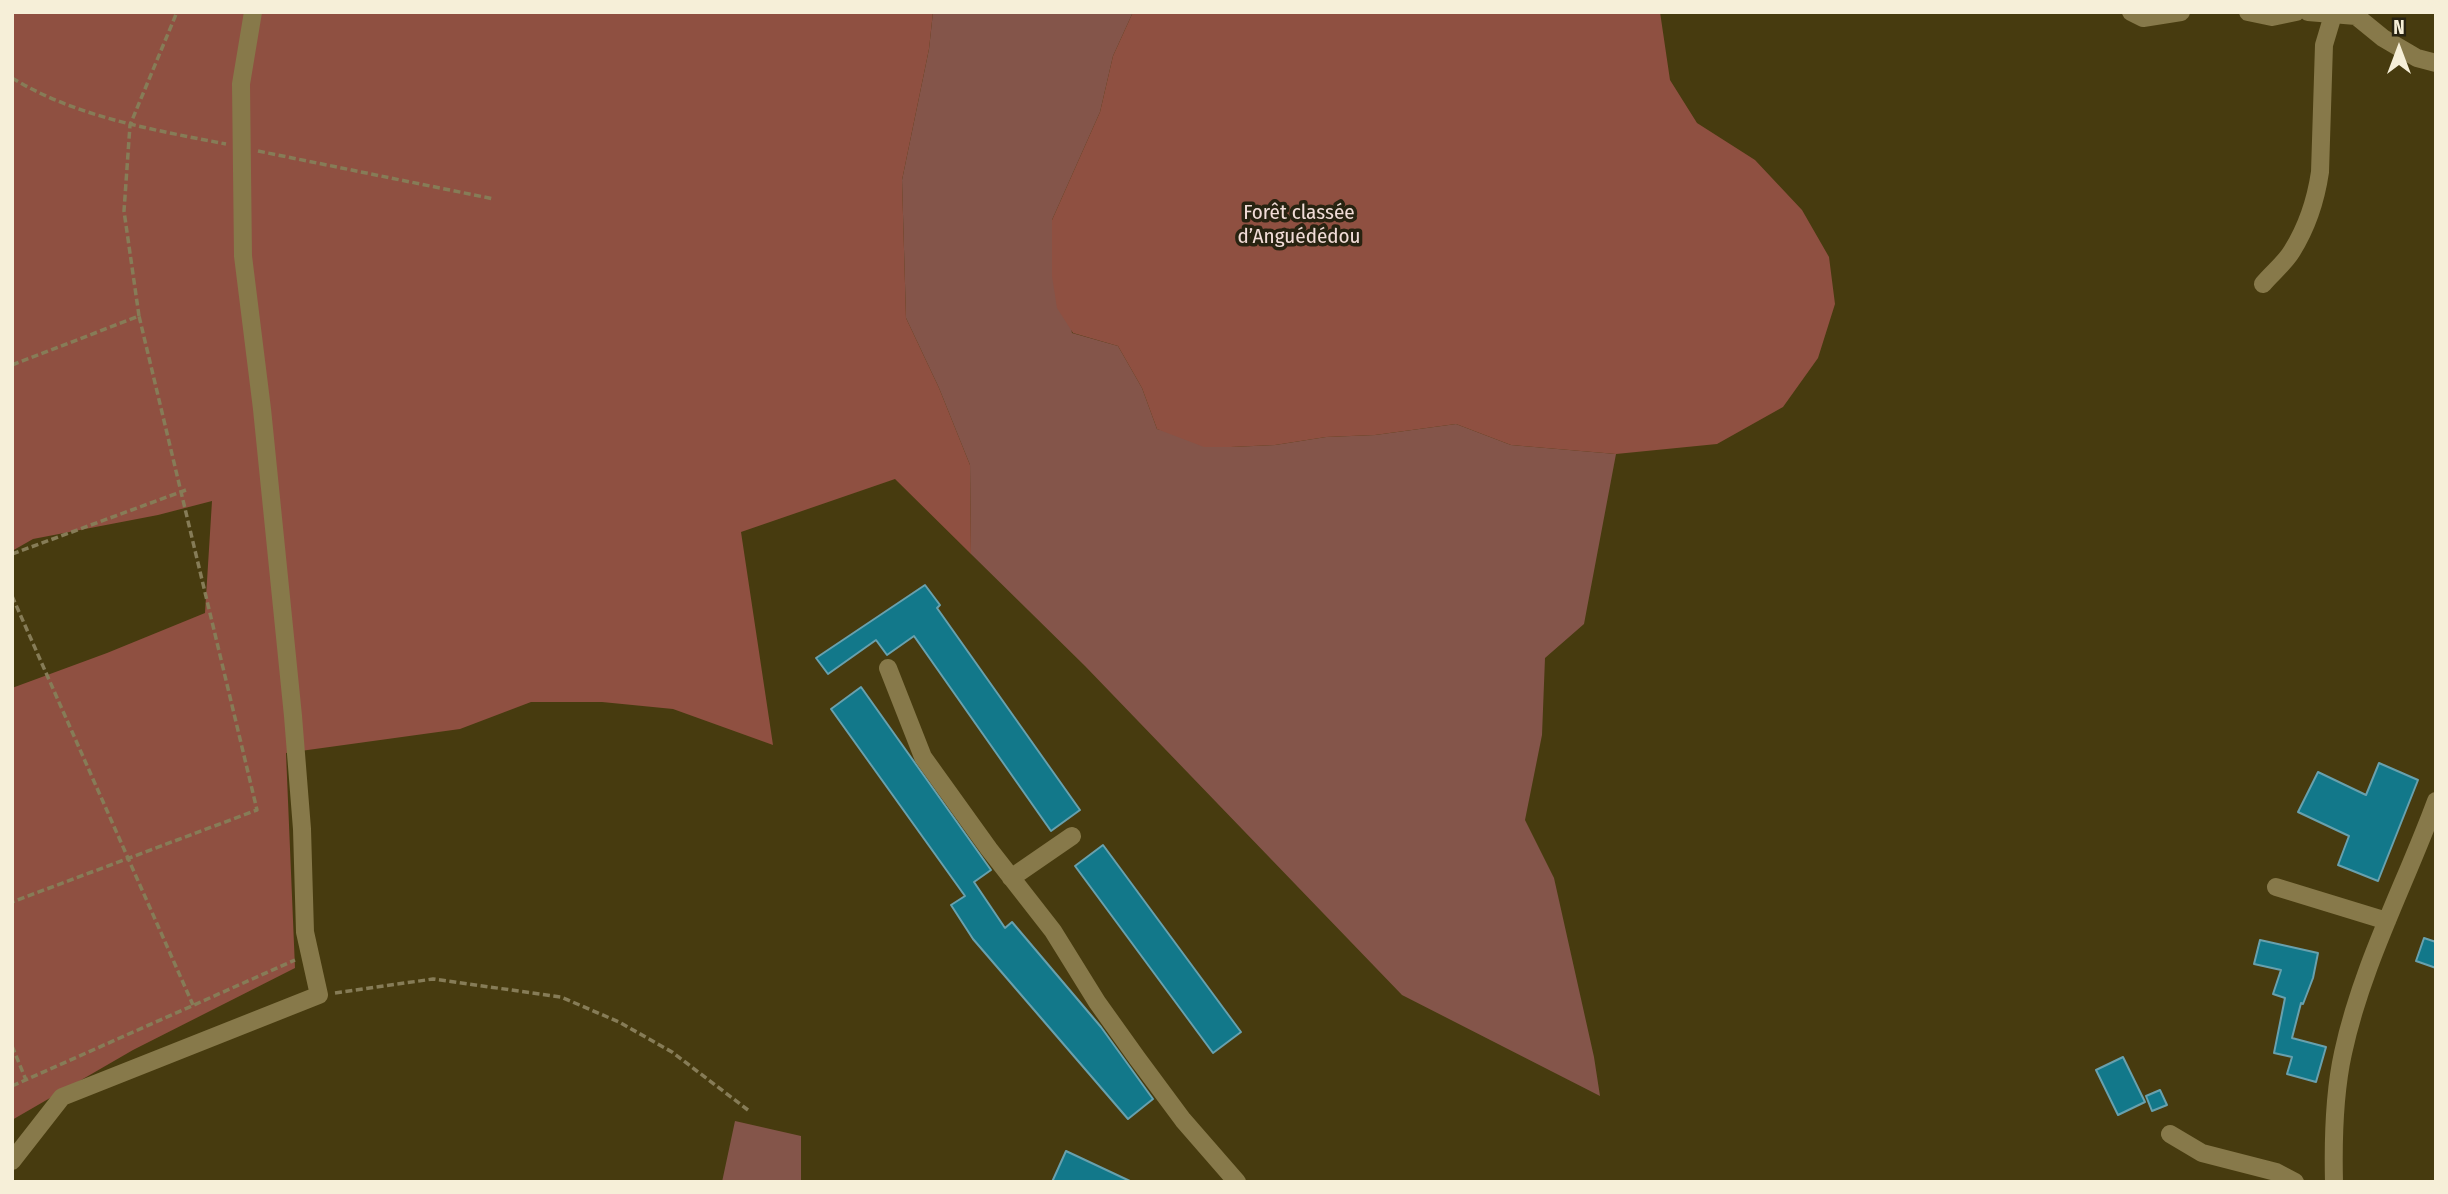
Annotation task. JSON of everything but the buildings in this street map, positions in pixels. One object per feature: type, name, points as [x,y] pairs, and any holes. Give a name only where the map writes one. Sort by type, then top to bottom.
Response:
[{"type":"street","points":[[12,1161],[62,1097],[319,995],[305,932],[302,829],[291,703],[262,409],[243,256],[241,84],[253,12]]},
{"type":"street","points":[[2131,12],[2143,18],[2181,12]]},
{"type":"street","points":[[2248,12],[2272,17],[2296,12]]},
{"type":"street","points":[[2308,12],[2356,16],[2383,38],[2417,58],[2436,63]]},
{"type":"street","points":[[2263,284],[2292,252],[2318,187],[2324,45],[2333,15]]},
{"type":"street","points":[[888,668],[923,757],[1053,931],[1097,1002],[1137,1058],[1183,1120],[1237,1182]]},
{"type":"street","points":[[2334,1182],[2336,1109],[2343,1052],[2360,990],[2436,801]]},
{"type":"street","points":[[1011,878],[1072,836]]},
{"type":"street","points":[[2276,887],[2387,921]]},
{"type":"street","points":[[2170,1134],[2202,1153],[2276,1172],[2295,1182]]},
{"type":"path","points":[[12,902],[257,810],[183,491],[139,316],[124,211],[130,125],[177,12]]},
{"type":"path","points":[[12,365],[139,316]]},
{"type":"path","points":[[12,554],[183,491]]},
{"type":"path","points":[[12,596],[193,1005]]},
{"type":"path","points":[[12,1086],[310,954]]},
{"type":"path","points":[[319,995],[433,979],[561,997],[619,1022],[672,1052],[748,1110]]},
{"type":"path","points":[[12,1046],[26,1080]]},
{"type":"shaded area","points":[[933,12],[1133,12],[1113,56],[1100,112],[1052,220],[1072,333],[1118,346],[1142,388],[1157,429],[1231,447],[1375,435],[1456,424],[1511,445],[1616,454],[1584,624],[1545,658],[1542,735],[1525,820],[1554,878],[1594,1057],[1600,1096],[1402,995],[1085,666],[971,554],[970,465],[939,388],[906,318],[902,180],[929,49]]},
{"type":"shaded area","points":[[735,1121],[801,1136],[801,1182],[722,1182]]},
{"type":"green space","points":[[12,12],[933,12],[929,49],[902,180],[906,318],[939,388],[970,465],[971,554],[895,479],[741,532],[773,745],[673,709],[602,702],[531,702],[460,729],[286,753],[295,968],[133,1050],[12,1120],[12,688],[205,613],[212,501],[158,515],[33,539],[12,551]]},
{"type":"green space","name":"Forêt classée d’Anguédédou","points":[[1133,12],[1660,12],[1670,80],[1697,123],[1755,160],[1802,210],[1829,257],[1835,304],[1818,358],[1783,407],[1717,444],[1616,454],[1511,445],[1456,424],[1275,445],[1204,447],[1157,429],[1142,388],[1118,346],[1073,333],[1057,308],[1052,276],[1052,220],[1100,112],[1113,56]]}]
